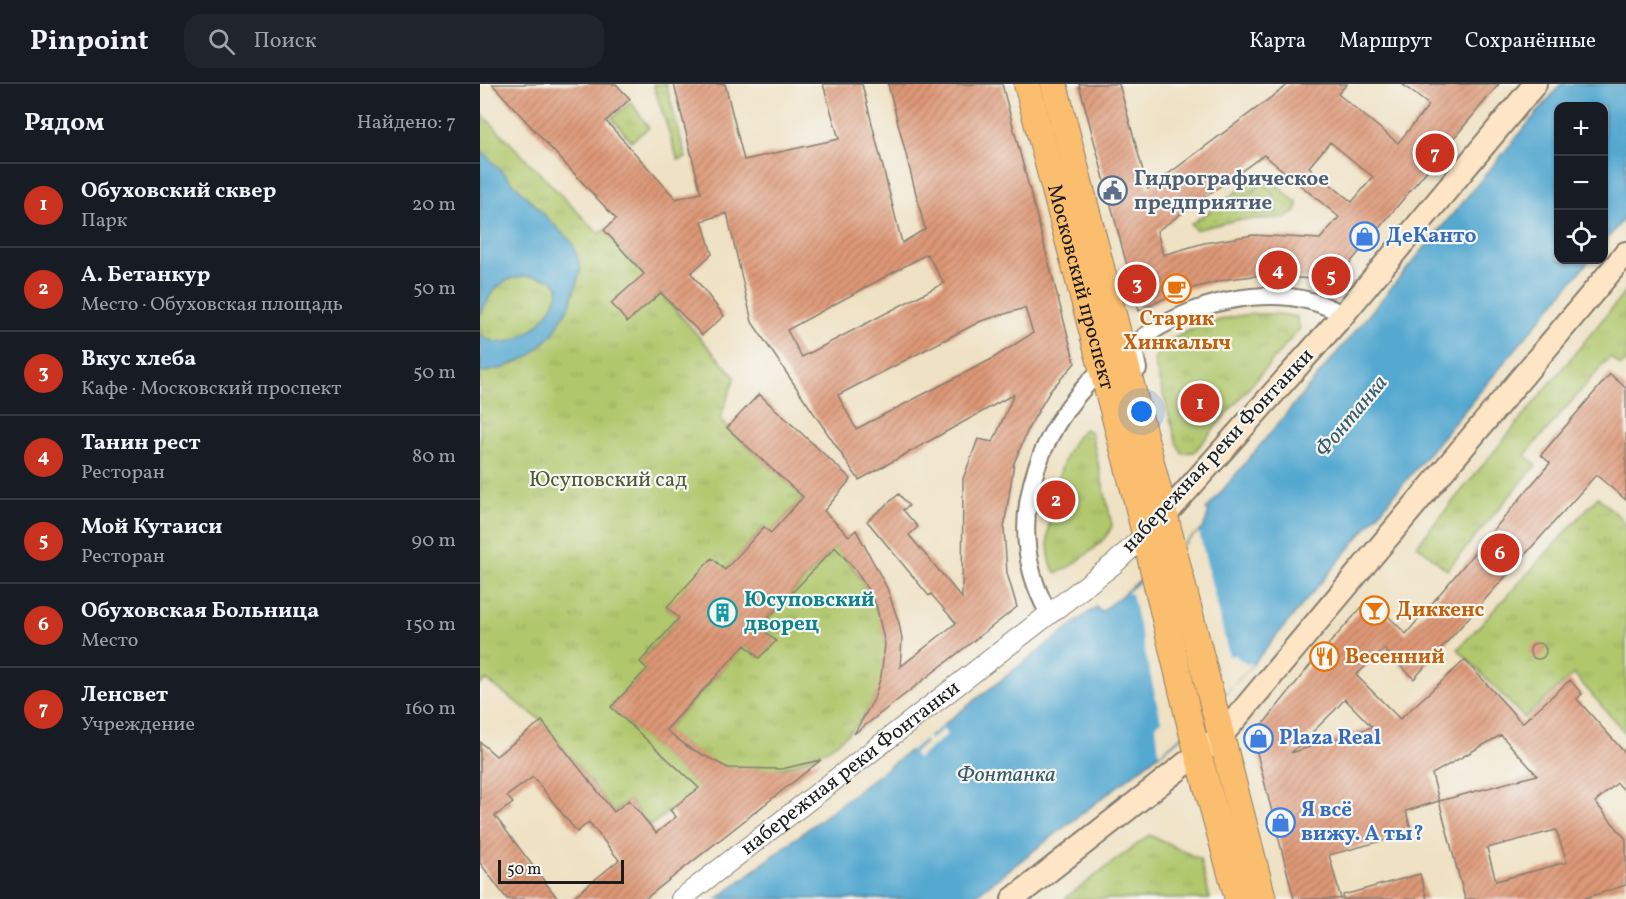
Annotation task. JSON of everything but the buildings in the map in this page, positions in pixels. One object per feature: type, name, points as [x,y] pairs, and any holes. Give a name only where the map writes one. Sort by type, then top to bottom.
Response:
[{"type":"main road","name":"Московский проспект","points":[[1026,84],[1145,534],[1199,756]]},
{"type":"main road","name":"Московский проспект","points":[[1054,84],[1222,735]]},
{"type":"main road","name":"набережная реки Фонтанки","points":[[1165,515],[1343,315],[1535,84]]},
{"type":"main road","points":[[1013,899],[1199,756],[1222,735],[1367,566],[1626,253]]},
{"type":"main road","points":[[1222,735],[1263,899]]},
{"type":"main road","points":[[1199,756],[1238,899]]},
{"type":"street","points":[[1149,456],[1148,407],[1134,350],[1142,337],[1182,315],[1244,298],[1296,297],[1325,304],[1343,315]]},
{"type":"street","points":[[1049,614],[1036,587],[1029,561],[1027,522],[1033,482],[1048,435],[1062,412],[1102,369]]},
{"type":"street","name":"набережная реки Фонтанки","points":[[681,899],[1115,563],[1165,515]]},
{"type":"green space","points":[[653,84],[666,84],[686,158],[678,160]]},
{"type":"green space","points":[[631,102],[649,128],[631,141],[612,118]]},
{"type":"green space","name":"Юсуповский сад","points":[[480,112],[599,234],[604,230],[735,377],[720,419],[803,497],[771,533],[764,527],[725,570],[667,607],[679,618],[640,662],[647,669],[611,707],[713,800],[691,795],[650,826],[629,800],[614,812],[542,721],[486,680],[480,685]]},
{"type":"green space","points":[[1263,173],[1298,204],[1296,212],[1285,218],[1237,220],[1195,230],[1191,224]]},
{"type":"green space","points":[[1263,184],[1274,195],[1276,213],[1255,214],[1241,199]]},
{"type":"green space","points":[[1626,291],[1626,361],[1621,366],[1610,357],[1525,455],[1536,465],[1447,570],[1417,545]]},
{"type":"green space","points":[[1250,314],[1279,314],[1297,317],[1300,328],[1194,452],[1182,453],[1177,444],[1154,362],[1158,353],[1178,336],[1207,324]]},
{"type":"green space","points":[[1085,429],[1091,432],[1112,525],[1104,538],[1089,553],[1057,573],[1051,562],[1048,544],[1053,499],[1067,454],[1076,438]]},
{"type":"green space","points":[[1598,497],[1626,523],[1626,734],[1574,674],[1524,718],[1458,649]]},
{"type":"green space","points":[[835,547],[868,590],[879,615],[885,642],[884,672],[874,699],[858,723],[837,742],[812,758],[785,767],[756,771],[719,766],[695,752],[666,730],[745,645],[759,658],[775,642],[760,627]]},
{"type":"green space","points":[[1149,835],[1200,859],[1210,899],[1064,899]]},
{"type":"water","name":"Фонтанка","points":[[1561,84],[1626,84],[1626,216],[1608,238],[1608,102],[1554,102],[1554,264],[1587,264],[1253,664],[1205,715],[1175,742],[971,899],[717,899],[1096,607],[1101,612],[1203,528],[1209,512],[1206,510]]},
{"type":"water","points":[[480,149],[573,244],[581,269],[570,305],[552,335],[530,356],[504,368],[480,373],[480,334],[492,341],[504,342],[517,339],[540,323],[549,312],[559,288],[553,280],[534,276],[509,279],[495,290],[480,316]]},
{"type":"pier","points":[[1199,532],[1229,656],[1235,655],[1246,664],[1253,664],[1205,715],[1159,754],[1156,725],[1161,721],[1132,594],[1127,593]]},
{"type":"pier","points":[[941,722],[943,725],[928,737],[930,740],[943,729],[947,735],[917,759],[913,753],[926,743],[924,740],[910,751],[908,748]]},
{"type":"place","name":"Ленсвет","points":[[1435,153]]},
{"type":"place","name":"Гидрографическое предприятие","points":[[1113,191]]},
{"type":"place","name":"ДеКанто","points":[[1365,236]]},
{"type":"place","name":"Танин рест","points":[[1278,270]]},
{"type":"place","name":"Мой Кутаиси","points":[[1331,276]]},
{"type":"place","name":"Вкус хлеба","points":[[1137,284]]},
{"type":"place","name":"Старик Хинкалыч","points":[[1177,288]]},
{"type":"place","name":"Обуховский сквер","points":[[1200,403]]},
{"type":"place","name":"А. Бетанкур","points":[[1056,500]]},
{"type":"place","name":"Обуховская Больница","points":[[1500,553]]},
{"type":"place","name":"Диккенс","points":[[1375,610]]},
{"type":"place","name":"Юсуповский дворец","points":[[723,612]]},
{"type":"place","name":"Весенний","points":[[1324,657]]},
{"type":"place","name":"Plaza Real","points":[[1258,738]]},
{"type":"place","name":"Я всё вижу. А ты?","points":[[1280,822]]}]
